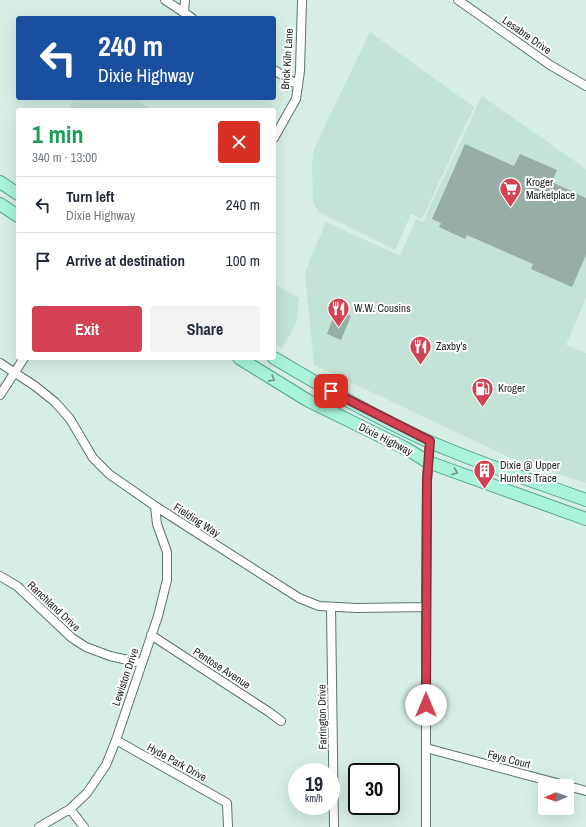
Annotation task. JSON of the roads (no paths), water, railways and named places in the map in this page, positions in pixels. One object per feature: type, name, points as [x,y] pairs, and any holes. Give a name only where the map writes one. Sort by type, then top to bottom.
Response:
[{"type":"main road","points":[[0,182],[16,193]]},
{"type":"main road","points":[[0,204],[16,215]]},
{"type":"main road","name":"Dixie Highway","points":[[276,359],[320,385],[430,441],[480,462],[586,500]]},
{"type":"main road","name":"Dixie Highway","points":[[242,360],[307,400],[407,449],[428,462],[585,519]]},
{"type":"street","points":[[164,0],[189,16]]},
{"type":"street","points":[[184,12],[185,0]]},
{"type":"street","name":"Brick Kiln Lane","points":[[276,134],[296,99],[300,71],[302,0]]},
{"type":"street","name":"Lesabre Drive","points":[[458,0],[550,65],[586,86]]},
{"type":"street","points":[[276,71],[298,85]]},
{"type":"street","points":[[0,395],[23,360]]},
{"type":"street","name":"Fielding Way","points":[[0,363],[47,394],[63,410],[70,419],[87,450],[99,465],[109,474],[155,506],[299,598],[319,606],[331,607],[426,607]]},
{"type":"street","points":[[426,827],[426,607],[428,462],[430,441]]},
{"type":"street","name":"Lewiston Drive","points":[[39,827],[70,809],[80,801],[97,780],[106,765],[116,740],[151,635],[167,580],[168,562],[165,542],[157,524],[155,506]]},
{"type":"street","name":"Ranchland Drive","points":[[0,576],[17,586],[72,638],[86,647],[110,656],[141,663]]},
{"type":"street","name":"Farrington Drive","points":[[331,607],[334,827]]},
{"type":"street","name":"Pentose Avenue","points":[[151,635],[281,721]]},
{"type":"street","name":"Hyde Park Drive","points":[[116,740],[227,803],[228,827]]},
{"type":"street","name":"Feys Court","points":[[426,748],[586,791]]},
{"type":"street","points":[[70,809],[84,827]]},
{"type":"place","name":"Kroger Marketplace","points":[[511,208]]},
{"type":"place","name":"W.W. Cousins","points":[[338,328]]},
{"type":"place","name":"Zaxby's","points":[[421,366]]},
{"type":"place","name":"Kroger","points":[[483,408]]},
{"type":"place","name":"Dixie @ Upper Hunters Trace","points":[[484,490]]}]
